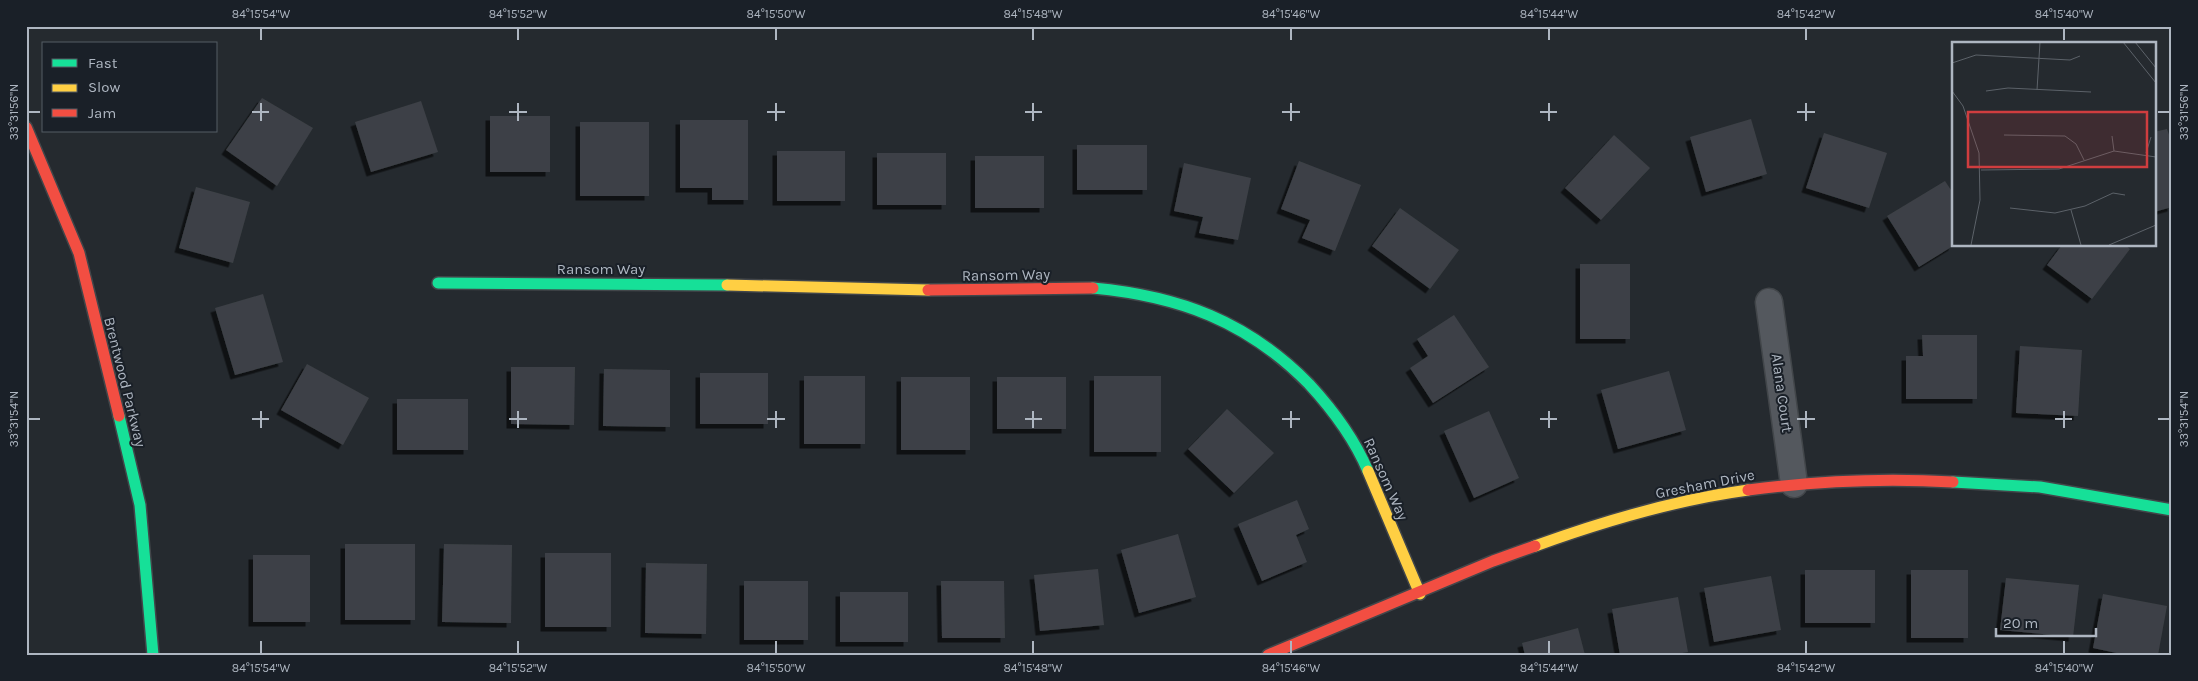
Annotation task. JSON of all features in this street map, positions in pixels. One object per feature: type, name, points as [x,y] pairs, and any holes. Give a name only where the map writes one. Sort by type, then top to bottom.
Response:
[{"type":"street","name":"Brentwood Parkway","points":[[26,127],[79,252],[140,505],[153,655]]},
{"type":"street","name":"Ransom Way","points":[[438,283],[748,285],[970,291],[1093,288],[1133,292],[1183,304],[1226,321],[1262,343],[1290,366],[1329,406],[1358,447],[1420,594]]},
{"type":"street","name":"Alana Court","points":[[1769,302],[1794,484]]},
{"type":"street","name":"Gresham Drive","points":[[1268,655],[1420,594],[1493,562],[1606,520],[1676,503],[1794,484],[1915,480],[2040,487],[2172,510]]},
{"type":"building","points":[[262,98],[313,128],[277,186],[226,150]]},
{"type":"building","points":[[421,101],[438,152],[371,172],[355,122]]},
{"type":"building","points":[[490,116],[550,116],[550,172],[490,172]]},
{"type":"building","points":[[1751,119],[1767,174],[1706,192],[1690,137]]},
{"type":"building","points":[[680,120],[748,120],[748,200],[712,200],[712,188],[680,188]]},
{"type":"building","points":[[580,122],[649,122],[649,196],[580,196]]},
{"type":"building","points":[[2167,129],[2172,143],[2172,207],[2156,211],[2156,132]]},
{"type":"building","points":[[1824,133],[1887,153],[1869,208],[1806,188]]},
{"type":"building","points":[[1614,135],[1650,168],[1601,220],[1565,188]]},
{"type":"building","points":[[1077,145],[1147,145],[1147,190],[1077,190]]},
{"type":"building","points":[[777,151],[845,151],[845,201],[777,201]]},
{"type":"building","points":[[877,153],[946,153],[946,205],[877,205]]},
{"type":"building","points":[[975,156],[1044,156],[1044,208],[975,208]]},
{"type":"building","points":[[1299,161],[1361,185],[1335,251],[1302,238],[1310,220],[1281,209]]},
{"type":"building","points":[[1184,163],[1251,178],[1238,240],[1199,233],[1203,217],[1174,211]]},
{"type":"building","points":[[1945,181],[1952,192],[1953,246],[1919,267],[1887,216]]},
{"type":"building","points":[[196,187],[250,202],[233,263],[179,248]]},
{"type":"building","points":[[1400,208],[1459,250],[1430,289],[1372,246]]},
{"type":"building","points":[[2061,246],[2126,246],[2130,249],[2092,299],[2047,265]]},
{"type":"building","points":[[1580,264],[1630,264],[1630,339],[1580,339]]},
{"type":"building","points":[[263,294],[283,362],[235,375],[215,308]]},
{"type":"building","points":[[1454,315],[1489,367],[1433,403],[1410,368],[1428,356],[1417,339]]},
{"type":"building","points":[[1922,335],[1977,335],[1977,399],[1906,399],[1906,356],[1923,356]]},
{"type":"building","points":[[2020,346],[2082,350],[2078,416],[2016,413]]},
{"type":"building","points":[[307,364],[369,398],[343,445],[281,410]]},
{"type":"building","points":[[511,367],[575,367],[574,425],[511,424]]},
{"type":"building","points":[[604,369],[670,370],[670,427],[603,426]]},
{"type":"building","points":[[1669,371],[1686,430],[1618,449],[1601,390]]},
{"type":"building","points":[[700,373],[768,373],[768,424],[700,424]]},
{"type":"building","points":[[804,376],[865,376],[865,444],[804,444]]},
{"type":"building","points":[[1094,376],[1161,376],[1161,452],[1094,452]]},
{"type":"building","points":[[901,377],[970,377],[970,450],[901,450]]},
{"type":"building","points":[[997,377],[1066,377],[1066,429],[997,429]]},
{"type":"building","points":[[397,399],[468,399],[468,450],[397,450]]},
{"type":"building","points":[[1227,409],[1274,453],[1234,493],[1188,449]]},
{"type":"building","points":[[1489,411],[1519,478],[1474,498],[1444,431]]},
{"type":"building","points":[[1297,500],[1309,529],[1296,535],[1307,562],[1262,581],[1238,524]]},
{"type":"building","points":[[1178,534],[1196,597],[1139,613],[1121,550]]},
{"type":"building","points":[[345,544],[415,544],[415,620],[345,620]]},
{"type":"building","points":[[444,544],[512,545],[511,623],[442,622]]},
{"type":"building","points":[[545,553],[611,553],[611,627],[545,627]]},
{"type":"building","points":[[253,555],[310,555],[310,622],[253,622]]},
{"type":"building","points":[[646,563],[707,564],[706,634],[645,633]]},
{"type":"building","points":[[1098,569],[1104,625],[1040,631],[1034,575]]},
{"type":"building","points":[[1805,570],[1875,570],[1875,623],[1805,623]]},
{"type":"building","points":[[1911,570],[1968,570],[1968,638],[1911,638]]},
{"type":"building","points":[[1771,576],[1781,630],[1714,642],[1704,588]]},
{"type":"building","points":[[2006,578],[2079,585],[2073,637],[2000,630]]},
{"type":"building","points":[[744,581],[808,581],[808,640],[744,640]]},
{"type":"building","points":[[941,581],[1004,581],[1005,638],[942,638]]},
{"type":"building","points":[[840,592],[908,592],[908,642],[840,642]]},
{"type":"building","points":[[2103,594],[2167,606],[2158,655],[2126,655],[2093,648]]},
{"type":"building","points":[[1678,597],[1688,652],[1671,655],[1620,655],[1612,609]]},
{"type":"building","points":[[1578,628],[1585,655],[1525,655],[1522,643]]},
{"type":"traffic: fast","points":[[438,283],[727,285]]},
{"type":"traffic: fast","points":[[1093,288],[1124,292],[1183,305],[1210,315],[1236,328],[1261,344],[1285,362],[1309,384],[1326,404],[1350,436],[1368,471]]},
{"type":"traffic: fast","points":[[119,416],[140,505],[153,655]]},
{"type":"traffic: fast","points":[[1953,482],[2040,487],[2172,510]]},
{"type":"traffic: slow","points":[[727,285],[928,290]]},
{"type":"traffic: slow","points":[[1368,471],[1420,594]]},
{"type":"traffic: slow","points":[[1535,546],[1640,512],[1693,499],[1748,490]]},
{"type":"traffic: jam","points":[[26,127],[79,253],[119,416]]},
{"type":"traffic: jam","points":[[928,290],[1093,288]]},
{"type":"traffic: jam","points":[[1748,490],[1850,481],[1902,480],[1953,482]]},
{"type":"traffic: jam","points":[[1268,655],[1493,561],[1535,546]]}]
